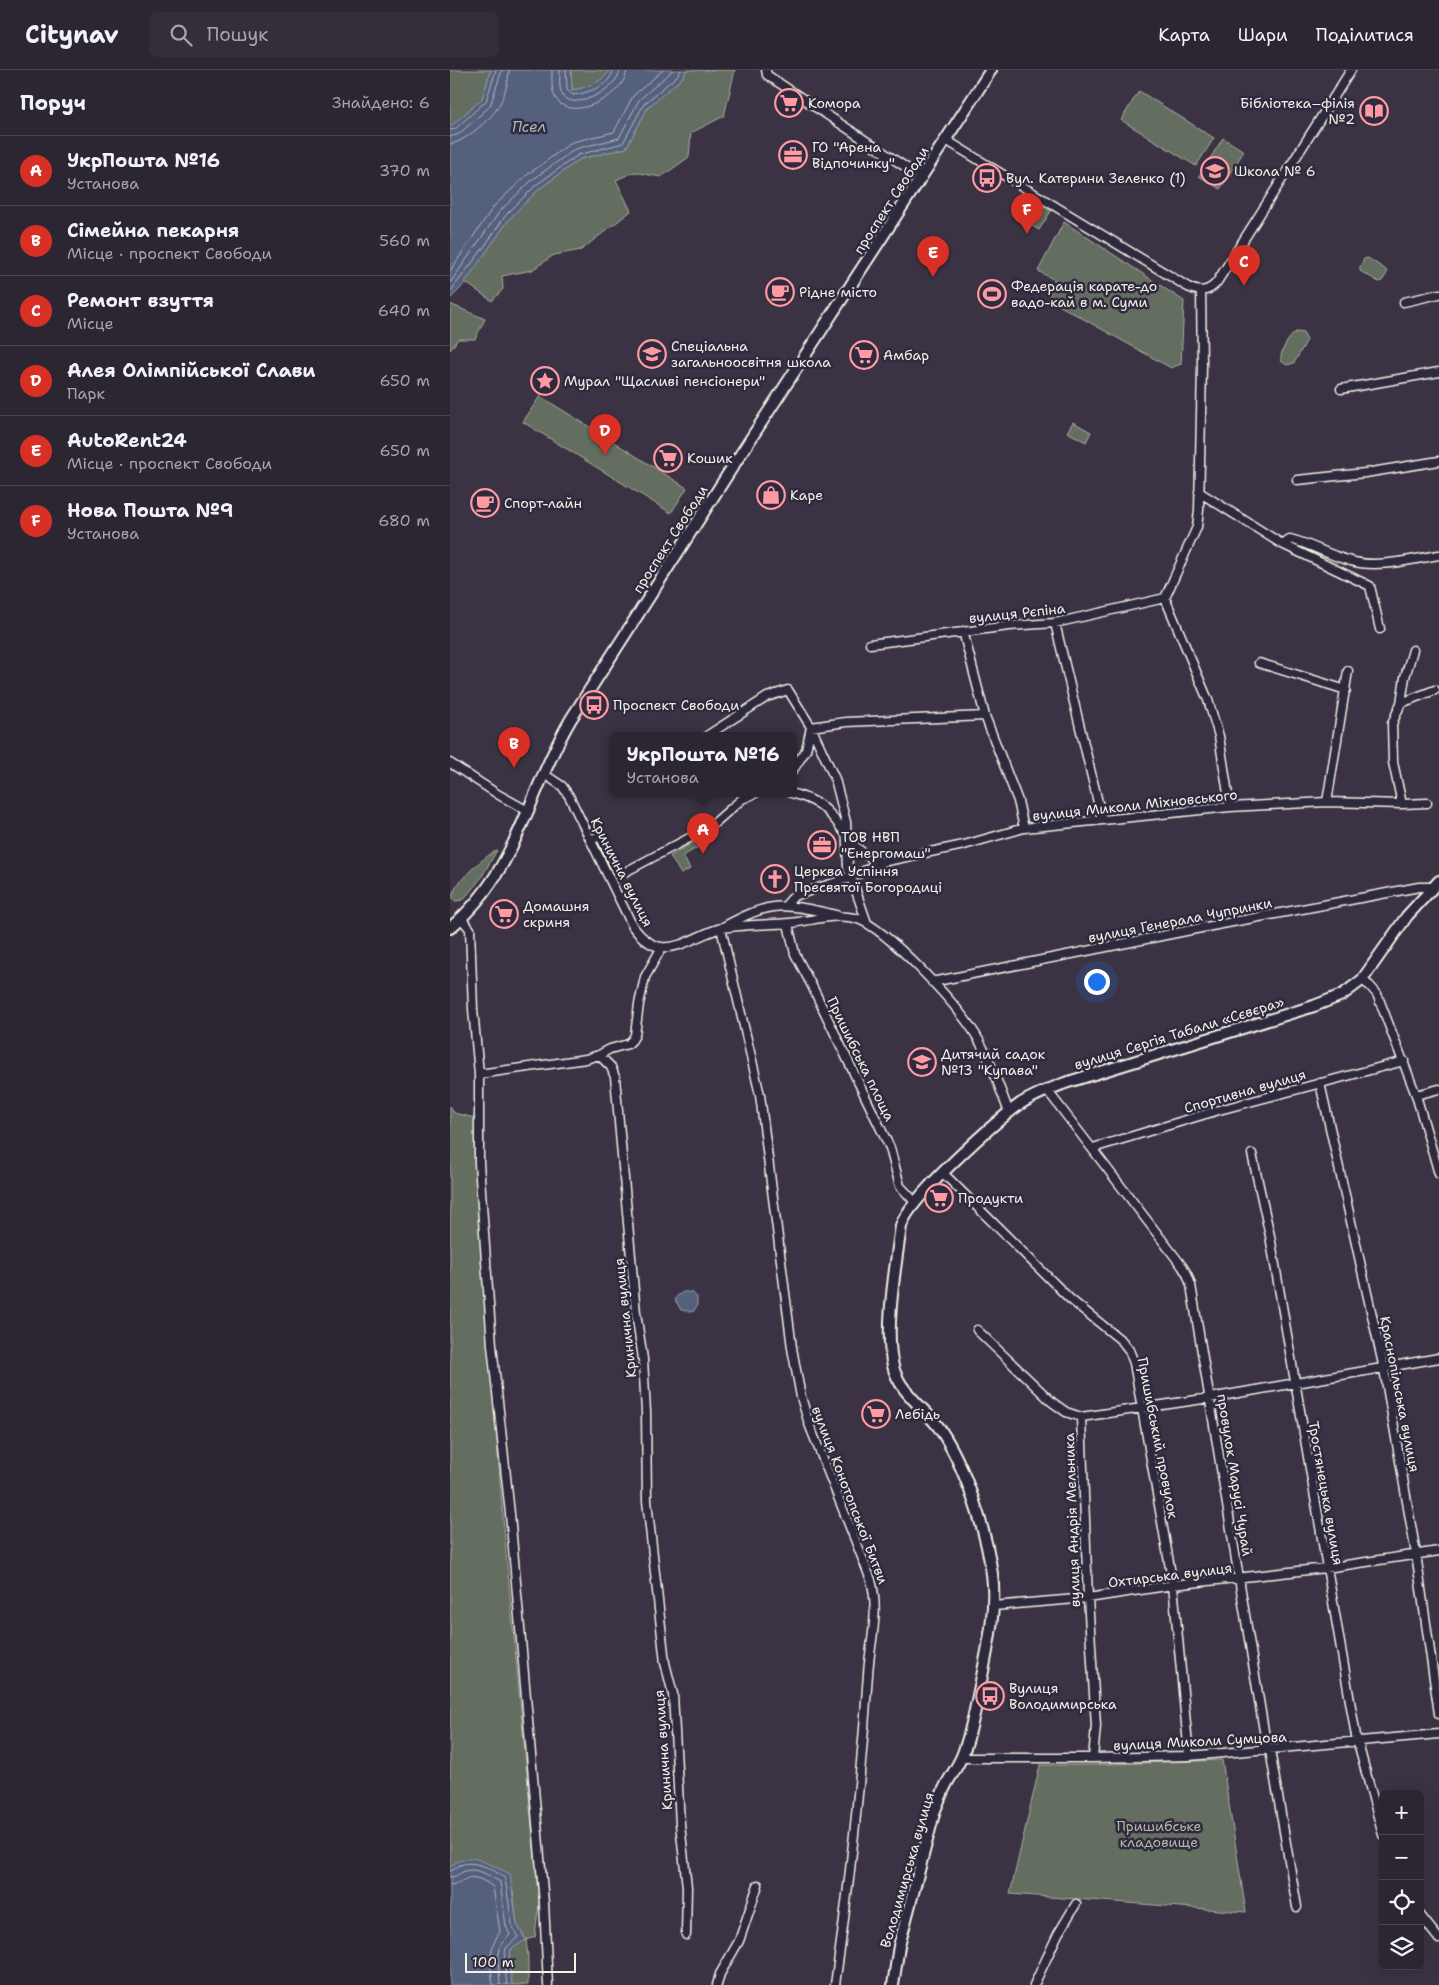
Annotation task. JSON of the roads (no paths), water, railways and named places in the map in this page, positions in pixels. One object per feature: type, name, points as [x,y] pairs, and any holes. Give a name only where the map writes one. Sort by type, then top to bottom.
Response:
[{"type":"main road","name":"проспект Свободи","points":[[450,928],[461,918],[496,876],[564,731],[619,643],[991,70]]},
{"type":"main road","name":"вулиця Сергія Табали «Сєвєра»","points":[[915,1202],[1010,1112],[1047,1090],[1330,1000],[1348,991],[1362,980],[1407,916],[1436,884]]},
{"type":"main road","name":"Володимирська вулиця","points":[[893,1985],[899,1946],[936,1810],[944,1789],[961,1758],[970,1732],[983,1672],[993,1606],[992,1575],[987,1548],[976,1509],[960,1466],[942,1433],[905,1388],[893,1366],[890,1337],[891,1315],[899,1241],[903,1220],[915,1202]]},
{"type":"street","points":[[946,140],[1188,287],[1201,291],[1212,288],[1217,282],[1351,70]]},
{"type":"street","points":[[767,73],[922,178]]},
{"type":"street","points":[[1201,291],[1202,366],[1197,527],[1166,598],[1208,700],[1219,736],[1230,807]]},
{"type":"street","points":[[1404,302],[1439,294]]},
{"type":"street","points":[[1340,389],[1439,372]]},
{"type":"street","points":[[1297,480],[1365,473],[1439,461]]},
{"type":"street","points":[[1199,492],[1282,544],[1370,586],[1380,629]]},
{"type":"street","points":[[1282,544],[1290,539],[1303,542],[1352,562],[1380,563],[1439,555]]},
{"type":"street","name":"вулиця Рєпіна","points":[[870,644],[963,631],[1055,623],[1166,598]]},
{"type":"street","points":[[1055,623],[1102,819]]},
{"type":"street","points":[[963,631],[985,716],[1018,801],[1024,828]]},
{"type":"street","points":[[1402,804],[1393,762],[1392,724],[1400,703],[1413,650]]},
{"type":"street","points":[[1259,663],[1346,690]]},
{"type":"street","points":[[1327,802],[1348,671]]},
{"type":"street","points":[[713,732],[767,697],[788,690],[811,727],[835,779],[843,808],[847,836],[847,858],[867,923]]},
{"type":"street","points":[[1400,703],[1435,690]]},
{"type":"street","points":[[811,727],[846,722],[985,716]]},
{"type":"street","points":[[797,764],[806,750],[811,727]]},
{"type":"street","points":[[450,763],[499,795],[528,811]]},
{"type":"street","name":"Кринична вулиця","points":[[544,774],[566,791],[634,927],[646,940],[662,947]]},
{"type":"street","points":[[797,795],[816,802],[826,809],[858,850],[869,858],[882,862]]},
{"type":"street","points":[[590,840],[600,836],[616,868],[621,872],[625,872],[710,827],[747,797]]},
{"type":"street","name":"вулиця Миколи Міхновського","points":[[786,905],[794,896],[852,877],[882,862],[964,845],[1024,828],[1230,807],[1327,802],[1427,803]]},
{"type":"street","name":"вулиця Генерала Чупринки","points":[[932,982],[1210,926],[1436,884]]},
{"type":"street","points":[[478,1074],[599,1056],[610,1049],[628,1044],[636,1036],[644,983],[662,947],[682,943],[721,928],[754,911],[766,907],[786,905],[867,923],[889,940],[932,982],[972,1029],[989,1061],[1010,1112]]},
{"type":"street","points":[[721,928],[769,923],[788,924],[841,916]]},
{"type":"street","points":[[461,918],[470,929],[478,1074],[480,1163],[492,1345],[511,1530],[544,1903],[548,1985]]},
{"type":"street","name":"Пришибська площа","points":[[788,924],[798,962],[813,988],[890,1148],[897,1180],[903,1191],[915,1202]]},
{"type":"street","name":"вулиця Конотопської Битви","points":[[721,928],[760,1095],[788,1320],[801,1397],[808,1424],[871,1580],[875,1597],[874,1633],[868,1666],[862,1758],[845,1919],[835,1985]]},
{"type":"street","points":[[1362,980],[1377,994],[1404,1061],[1439,1174]]},
{"type":"street","name":"Кринична вулиця","points":[[599,1056],[611,1067],[614,1077],[636,1313],[643,1358],[647,1501],[665,1663],[673,1694],[680,1824],[687,1887],[686,1935]]},
{"type":"street","name":"Спортивна вулиця","points":[[1093,1148],[1219,1110],[1404,1061]]},
{"type":"street","name":"Краснопільська вулиця","points":[[1320,1083],[1384,1369],[1416,1554],[1439,1714]]},
{"type":"street","points":[[1416,1095],[1439,1089]]},
{"type":"street","name":"провулок Марусі Чурай","points":[[1047,1090],[1187,1274],[1194,1300],[1266,1743],[1270,1750],[1298,1907]]},
{"type":"street","name":"Тростянецька вулиця","points":[[1252,1154],[1270,1236],[1326,1568],[1358,1742],[1379,1820]]},
{"type":"street","name":"Пришибський провулок","points":[[943,1174],[1070,1299],[1122,1341],[1134,1363],[1173,1585],[1189,1756]]},
{"type":"street","name":"вулиця Андрія Мельника","points":[[977,1330],[1052,1402],[1066,1412],[1081,1417],[1088,1598],[1096,1726],[1093,1758]]},
{"type":"street","points":[[1081,1417],[1295,1384],[1439,1358]]},
{"type":"street","name":"Охтирська вулиця","points":[[993,1606],[1088,1598],[1173,1585],[1239,1579],[1439,1552]]},
{"type":"street","name":"вулиця Миколи Сумцова","points":[[961,1758],[1189,1756],[1439,1734]]},
{"type":"street","points":[[717,1985],[720,1974],[739,1941],[758,1886]]},
{"type":"street","points":[[1034,1985],[1058,1934],[1076,1904]]},
{"type":"street","points":[[1424,1921],[1439,1939]]},
{"type":"water","name":"Псел","points":[[491,70],[571,70],[572,90],[593,84],[607,75],[610,70],[687,70],[681,79],[648,107],[626,148],[580,159],[539,189],[510,218],[461,288],[450,299],[450,127],[482,99]]},
{"type":"water","points":[[683,1292],[691,1292],[697,1297],[697,1306],[693,1312],[681,1310],[675,1300]]},
{"type":"water","points":[[474,1858],[510,1874],[517,1925],[526,1940],[511,1949],[509,1960],[512,1985],[450,1985],[450,1867],[458,1861]]},
{"type":"place","name":"Комора","points":[[789,103]]},
{"type":"place","name":"Бібліотека–філія №2","points":[[1374,111]]},
{"type":"place","name":"ГО \"Арена Відпочинку\"","points":[[793,155]]},
{"type":"place","name":"Школа № 6","points":[[1215,171]]},
{"type":"place","name":"Вул. Катерини Зеленко (1)","points":[[987,178]]},
{"type":"place","name":"Нова Пошта №9","points":[[1027,234]]},
{"type":"place","name":"AutoRent24","points":[[933,277]]},
{"type":"place","name":"Ремонт взуття","points":[[1244,286]]},
{"type":"place","name":"Рідне місто","points":[[780,292]]},
{"type":"place","name":"Федерація карате-до вадо-кай в м. Суми","points":[[992,294]]},
{"type":"place","name":"Спеціальна загальноосвітня школа","points":[[652,354]]},
{"type":"place","name":"Амбар","points":[[864,355]]},
{"type":"place","name":"Мурал \"Щасливі пенсіонери\"","points":[[545,381]]},
{"type":"place","name":"Алея Олімпійської Слави","points":[[605,455]]},
{"type":"place","name":"Кошик","points":[[668,458]]},
{"type":"place","name":"Каре","points":[[771,495]]},
{"type":"place","name":"Спорт-лайн","points":[[485,503]]},
{"type":"place","name":"Проспект Свободи","points":[[594,705]]},
{"type":"place","name":"Сімейна пекарня","points":[[514,768]]},
{"type":"place","name":"ТОВ НВП \"Енергомаш\"","points":[[822,845]]},
{"type":"place","name":"УкрПошта №16","points":[[703,854]]},
{"type":"place","name":"Церква Успіння Пресвятої Богородиці","points":[[775,879]]},
{"type":"place","name":"Домашня скриня","points":[[504,914]]},
{"type":"place","name":"Дитячий садок №13 \"Купава\"","points":[[922,1062]]},
{"type":"place","name":"Продукти","points":[[939,1198]]},
{"type":"place","name":"Лебідь","points":[[876,1414]]},
{"type":"place","name":"Вулиця Володимирська","points":[[990,1696]]},
{"type":"park label","name":"Пришибське кладовище","points":[[1159,1834]]}]
